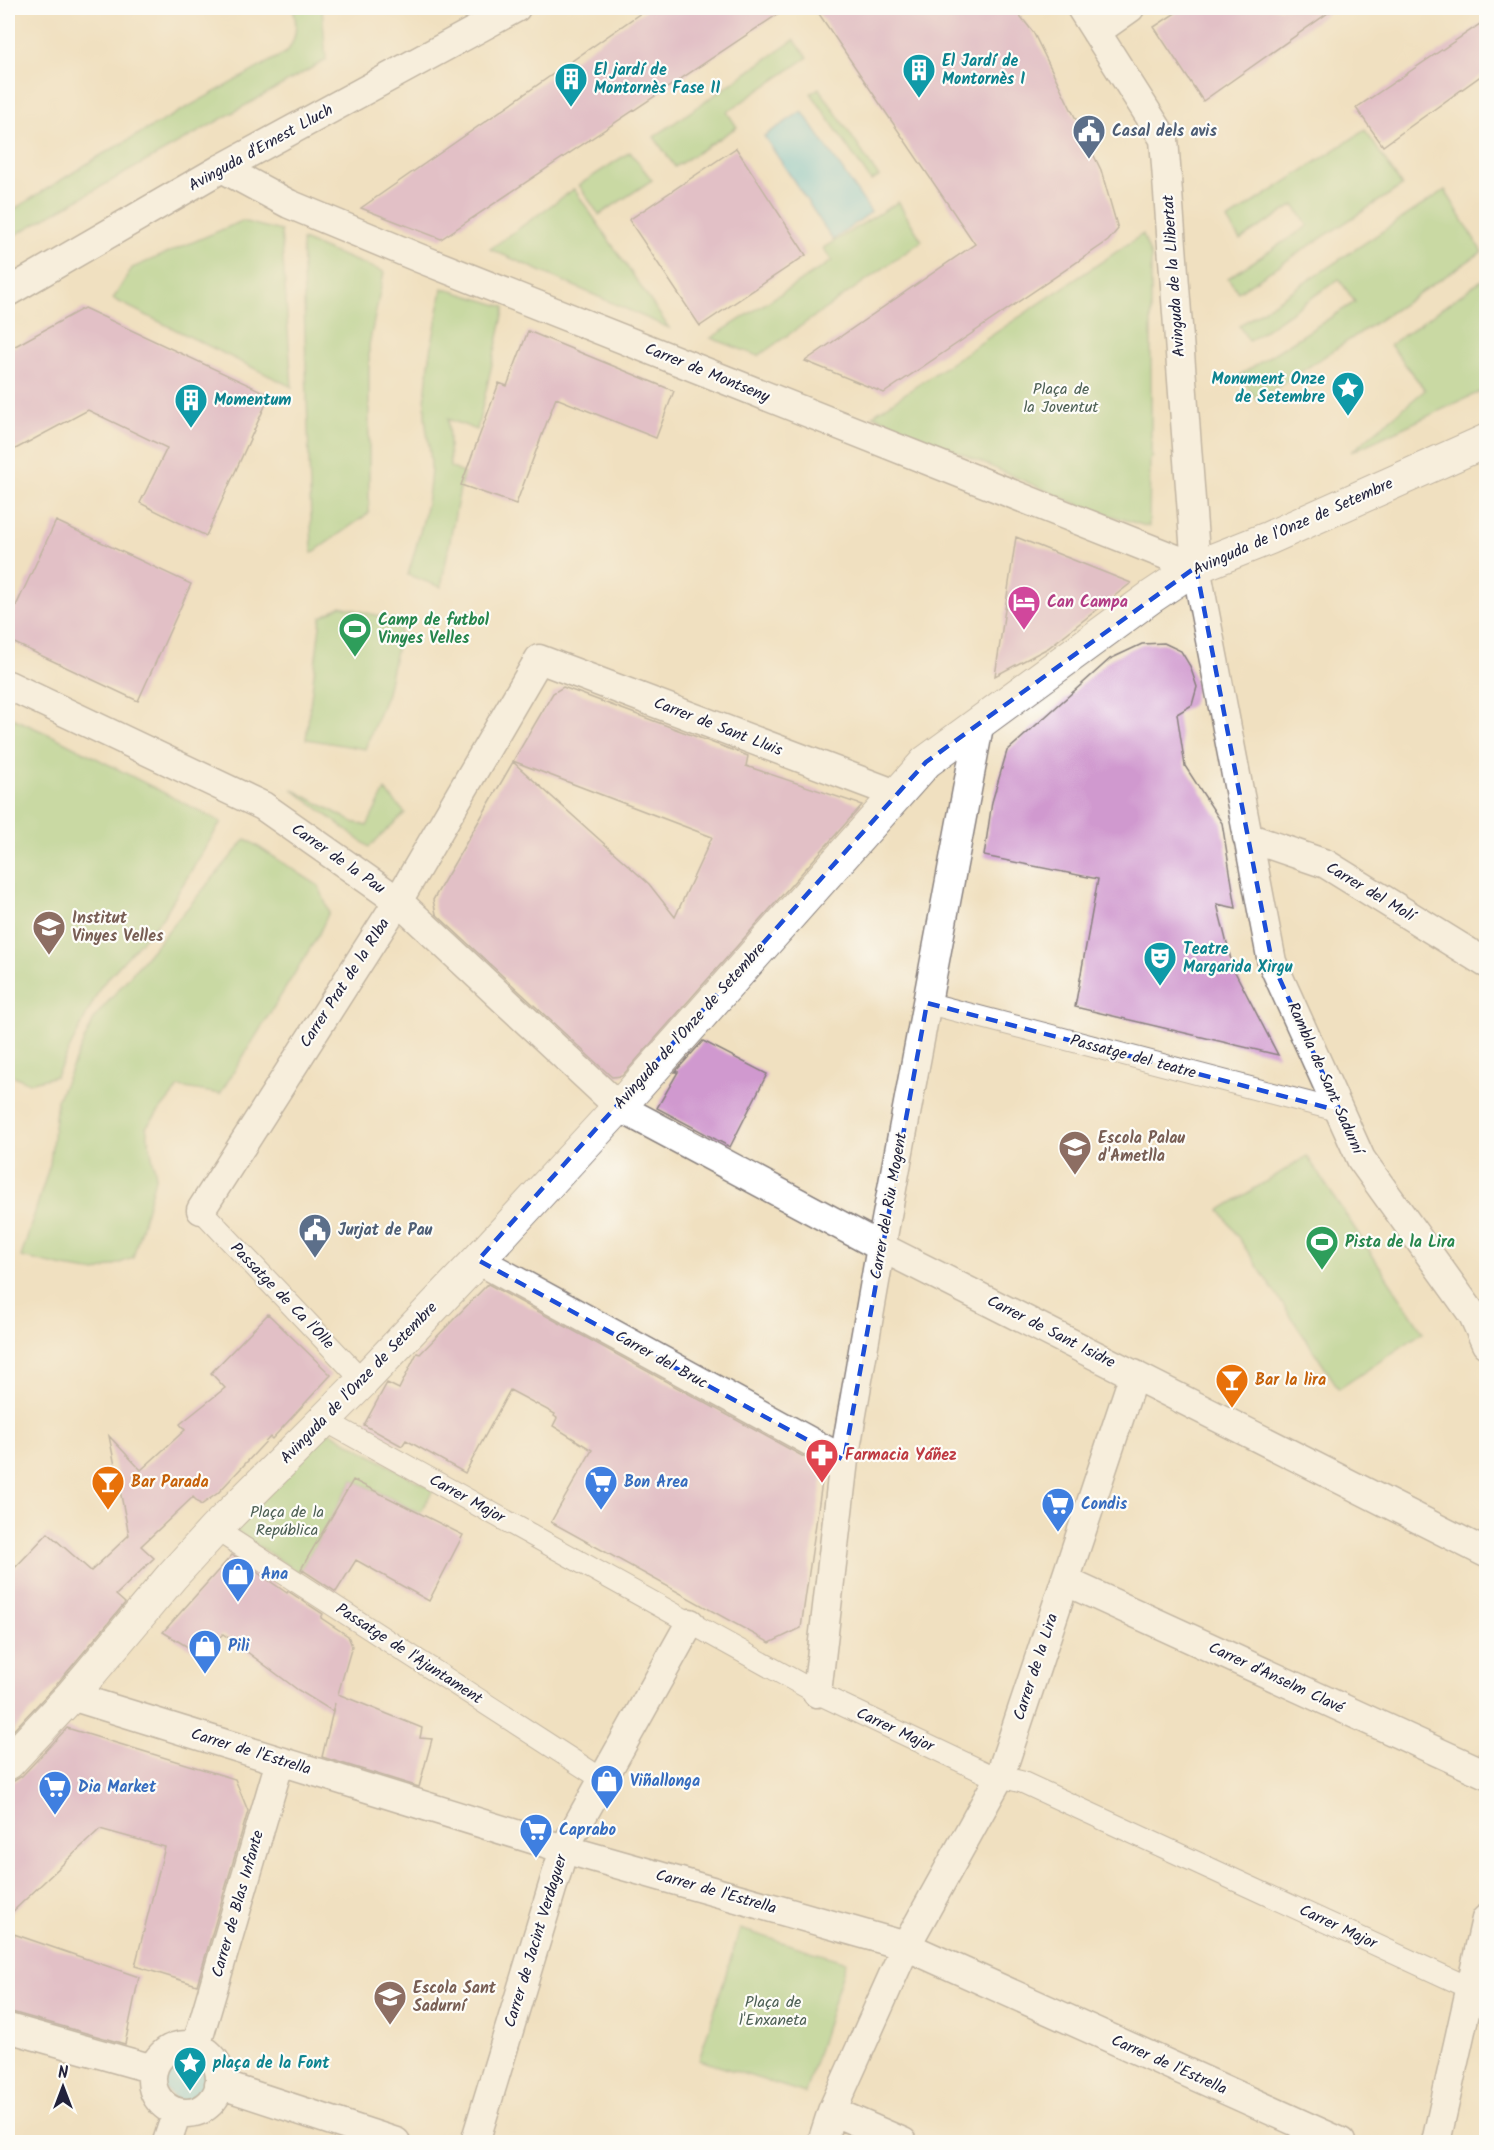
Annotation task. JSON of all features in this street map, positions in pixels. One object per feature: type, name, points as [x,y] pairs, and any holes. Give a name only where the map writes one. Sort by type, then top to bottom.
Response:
[{"type":"street","name":"Avinguda d'Ernest Lluch","points":[[8,292],[222,168],[516,8]]},
{"type":"street","name":"Avinguda de la Llibertat","points":[[1081,8],[1164,139],[1197,567]]},
{"type":"street","points":[[1096,32],[1130,8]]},
{"type":"street","name":"Carrer de Montseny","points":[[222,168],[288,204],[419,258],[1197,567]]},
{"type":"street","name":"Avinguda de l'Onze de Setembre","points":[[8,1763],[71,1696],[172,1576],[363,1381],[619,1107],[926,762],[1151,597],[1197,567],[1269,538],[1486,441]]},
{"type":"street","name":"Rambla de Sant Sadurní","points":[[1197,567],[1272,962],[1361,1159],[1473,1315],[1486,1344]]},
{"type":"street","name":"Carrer de Sant Lluis","points":[[539,659],[896,794]]},
{"type":"street","name":"Carrer Prat de la RIba","points":[[201,1210],[398,900],[539,659]]},
{"type":"street","name":"Carrer de la Pau","points":[[8,685],[263,806],[398,900],[619,1107]]},
{"type":"street","name":"Carrer del Riu Mogent","points":[[817,1693],[844,1460],[881,1246],[980,721]]},
{"type":"street","name":"Carrer del Molí","points":[[1247,837],[1326,864],[1486,963]]},
{"type":"street","name":"Passatge del teatre","points":[[927,1003],[1340,1111]]},
{"type":"street","name":"Carrer de Sant Isidre","points":[[619,1107],[881,1246],[1486,1553]]},
{"type":"street","name":"Passatge de Ca l'Olle","points":[[201,1210],[363,1381]]},
{"type":"street","name":"Carrer del Bruc","points":[[477,1260],[844,1460]]},
{"type":"street","name":"Carrer de la Lira","points":[[822,2142],[832,2111],[906,1946],[1000,1776],[1134,1374]]},
{"type":"street","name":"Carrer Major","points":[[324,1420],[817,1693],[986,1773],[1022,1782],[1479,1992]]},
{"type":"street","name":"Passatge de l'Ajuntament","points":[[216,1529],[602,1779]]},
{"type":"street","name":"Carrer d'Anselm Clavé","points":[[1065,1581],[1486,1774]]},
{"type":"street","name":"Carrer de Jacint Verdaguer","points":[[475,2142],[564,1849],[690,1623]]},
{"type":"street","name":"Carrer de l'Estrella","points":[[71,1696],[564,1849],[906,1946],[1341,2142]]},
{"type":"street","name":"Carrer de Blas Infante","points":[[196,2047],[280,1761]]},
{"type":"street","points":[[1436,2142],[1479,1992],[1486,1919]]},
{"type":"street","points":[[8,2028],[153,2069]]},
{"type":"street","points":[[186,2045],[196,2047],[208,2053],[217,2065],[219,2084],[214,2098],[204,2108],[188,2114],[169,2110],[158,2100],[151,2082],[153,2069],[158,2059],[170,2049],[186,2045]]},
{"type":"street","points":[[219,2084],[396,2142]]},
{"type":"street","points":[[832,2111],[903,2142]]},
{"type":"street","points":[[167,2142],[177,2112]]},
{"type":"highlighted area","points":[[1196,567],[1272,962],[1340,1111],[927,1003],[844,1460],[478,1260],[926,762]]},
{"type":"green space","points":[[293,8],[322,8],[326,60],[8,239],[8,213],[103,154],[287,52],[296,31]]},
{"type":"green space","points":[[794,40],[808,57],[727,112],[737,127],[675,167],[654,137]]},
{"type":"green space","points":[[819,88],[879,177],[871,181],[811,93]]},
{"type":"green space","points":[[1365,130],[1402,186],[1238,292],[1228,278],[1308,226],[1294,205],[1240,240],[1227,220]]},
{"type":"green space","points":[[630,152],[652,180],[599,215],[579,185]]},
{"type":"green space","points":[[574,189],[669,328],[490,249]]},
{"type":"green space","points":[[1445,190],[1482,252],[1257,401],[1240,375],[1355,302],[1339,279],[1249,341],[1239,326]]},
{"type":"green space","points":[[898,202],[922,241],[758,356],[711,338],[832,261],[823,248]]},
{"type":"green space","points":[[242,221],[281,231],[292,387],[113,299],[132,268]]},
{"type":"green space","name":"Plaça de la Joventut","points":[[1143,234],[1151,257],[1151,453],[1153,457],[1150,458],[1149,527],[1086,508],[873,415]]},
{"type":"green space","points":[[302,240],[384,272],[369,345],[369,513],[312,553]]},
{"type":"green space","points":[[1486,277],[1486,389],[1351,452],[1425,390],[1390,345]]},
{"type":"green space","points":[[442,288],[505,307],[477,430],[448,419],[450,467],[463,473],[441,587],[408,575],[423,521],[430,481],[431,460],[425,414],[426,392]]},
{"type":"green space","name":"Camp de futbol Vinyes Velles","points":[[341,606],[402,622],[387,693],[365,749],[306,739],[321,617]]},
{"type":"green space","name":"Institut Vinyes Velles","points":[[8,716],[57,738],[221,822],[163,917],[101,986],[56,1076],[29,1083],[8,1073]]},
{"type":"green space","points":[[292,789],[353,822],[367,826],[385,790],[405,813],[369,847]]},
{"type":"green space","points":[[246,839],[319,886],[329,912],[319,934],[220,1094],[179,1087],[146,1127],[156,1175],[133,1258],[96,1272],[21,1257],[50,1164],[57,1100],[95,1017]]},
{"type":"green space","name":"Pista de la Lira","points":[[1307,1156],[1423,1332],[1339,1389],[1220,1210]]},
{"type":"green space","name":"Plaça de la República","points":[[328,1431],[433,1490],[420,1513],[353,1480],[299,1573],[231,1528]]},
{"type":"green space","name":"Plaça de l'Enxaneta","points":[[740,1929],[846,1962],[805,2093],[699,2060]]},
{"type":"water","points":[[802,111],[871,212],[833,240],[764,136]]},
{"type":"water","points":[[187,2051],[196,2053],[207,2062],[212,2076],[210,2085],[201,2096],[187,2101],[178,2099],[167,2090],[162,2076],[164,2067],[173,2056]]},
{"type":"building","name":"El jardí de Montornès Fase II","points":[[648,8],[787,8],[441,239],[361,208]]},
{"type":"building","points":[[815,8],[1014,8],[1033,32],[1101,170],[1118,229],[1108,241],[884,393],[805,361],[975,244]]},
{"type":"building","points":[[1183,8],[1335,8],[1203,101],[1154,27]]},
{"type":"building","points":[[1486,20],[1486,72],[1383,146],[1356,108]]},
{"type":"building","points":[[736,148],[806,255],[700,326],[629,220]]},
{"type":"building","name":"Momentum","points":[[84,308],[270,395],[206,536],[140,503],[167,448],[88,410],[8,453],[8,350]]},
{"type":"building","points":[[528,331],[674,391],[656,438],[556,398],[516,504],[461,485],[499,383],[507,386]]},
{"type":"building","points":[[56,521],[191,584],[138,701],[8,640],[8,623]]},
{"type":"building","points":[[1016,537],[1131,583],[1048,648],[995,676]]},
{"type":"building","points":[[1164,643],[1181,651],[1190,666],[1197,687],[1192,705],[1177,714],[1185,766],[1222,823],[1236,908],[1217,904],[1233,968],[1278,1055],[1075,1007],[1098,879],[984,856],[992,802],[1007,751],[1110,659],[1142,644]]},
{"type":"building","points":[[563,687],[748,756],[746,766],[862,805],[622,1076],[612,1077],[436,914],[433,900],[513,762],[649,884],[675,917],[712,837],[513,761],[553,693]]},
{"type":"building","points":[[703,1041],[767,1074],[730,1147],[657,1108],[678,1072],[675,1072]]},
{"type":"building","points":[[488,1284],[824,1468],[801,1628],[770,1643],[551,1522],[592,1450],[553,1426],[557,1418],[555,1414],[510,1390],[465,1473],[406,1440],[402,1446],[364,1425],[387,1383],[399,1389],[417,1353],[420,1354]]},
{"type":"building","points":[[268,1314],[331,1375],[218,1493],[201,1505],[193,1497],[141,1546],[154,1558],[116,1595],[125,1603],[57,1684],[8,1736],[8,1575],[48,1533],[91,1571],[129,1535],[109,1436],[141,1470],[185,1430],[180,1424],[225,1388],[211,1373]]},
{"type":"building","points":[[353,1480],[463,1535],[429,1601],[356,1560],[336,1592],[301,1569]]},
{"type":"building","points":[[232,1555],[287,1593],[288,1591],[323,1614],[321,1618],[348,1636],[352,1646],[338,1694],[422,1728],[420,1738],[432,1739],[419,1787],[322,1757],[335,1703],[332,1711],[298,1690],[223,1634],[201,1655],[163,1632]]},
{"type":"building","points":[[67,1728],[235,1779],[248,1811],[197,1985],[135,1966],[165,1847],[100,1829],[8,1916],[8,1781],[14,1781],[22,1776]]},
{"type":"building","points":[[8,1932],[139,1977],[125,2044],[8,2011]]},
{"type":"place","name":"El Jardí de Montornès I","points":[[919,99]]},
{"type":"place","name":"El jardí de Montornès Fase II","points":[[571,108]]},
{"type":"place","name":"Casal dels avis","points":[[1089,160]]},
{"type":"place","name":"Monument Onze de Setembre","points":[[1348,417]]},
{"type":"place","name":"Momentum","points":[[191,429]]},
{"type":"place","name":"Can Campa","points":[[1024,631]]},
{"type":"place","name":"Camp de futbol Vinyes Velles","points":[[355,658]]},
{"type":"place","name":"Institut Vinyes Velles","points":[[49,956]]},
{"type":"place","name":"Teatre Margarida Xirgu","points":[[1160,987]]},
{"type":"place","name":"Escola Palau d'Ametlla","points":[[1075,1176]]},
{"type":"place","name":"Jurjat de Pau","points":[[315,1259]]},
{"type":"place","name":"Pista de la Lira","points":[[1322,1271]]},
{"type":"place","name":"Bar la lira","points":[[1232,1409]]},
{"type":"place","name":"Farmacia Yáñez","points":[[822,1484]]},
{"type":"place","name":"Bar Parada","points":[[108,1511]]},
{"type":"place","name":"Bon Area","points":[[601,1511]]},
{"type":"place","name":"Condis","points":[[1058,1533]]},
{"type":"place","name":"Ana","points":[[238,1603]]},
{"type":"place","name":"Pili","points":[[205,1675]]},
{"type":"place","name":"Viñallonga","points":[[607,1810]]},
{"type":"place","name":"Dia Market","points":[[55,1816]]},
{"type":"place","name":"Caprabo","points":[[536,1859]]},
{"type":"place","name":"Escola Sant Sadurní","points":[[390,2026]]},
{"type":"place","name":"plaça de la Font","points":[[190,2092]]}]
